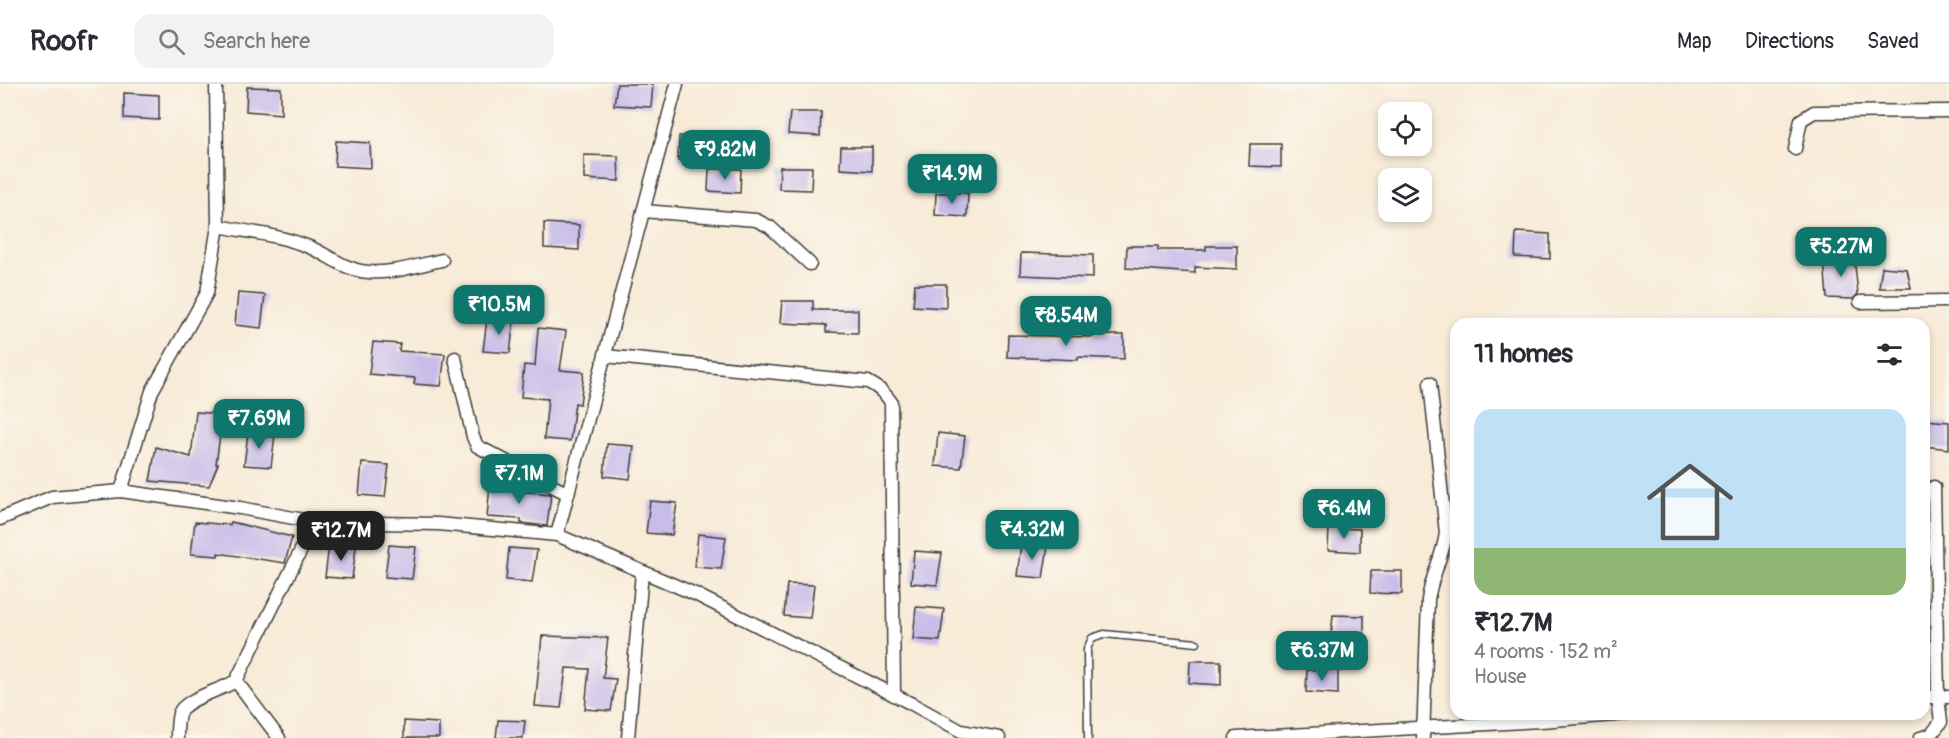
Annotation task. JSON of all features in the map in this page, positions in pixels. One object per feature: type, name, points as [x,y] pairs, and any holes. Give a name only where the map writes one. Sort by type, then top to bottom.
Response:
[{"type":"street","points":[[121,491],[152,391],[207,293],[218,226],[216,84]]},
{"type":"street","points":[[557,536],[677,84]]},
{"type":"street","points":[[1796,149],[1801,120],[1814,112],[1949,111]]},
{"type":"street","points":[[643,211],[756,220],[770,227],[810,264]]},
{"type":"street","points":[[218,226],[292,241],[309,247],[353,270],[388,272],[442,260]]},
{"type":"street","points":[[1860,302],[1949,301]]},
{"type":"street","points":[[605,356],[868,382],[886,394],[891,402],[894,695]]},
{"type":"street","points":[[455,358],[477,446],[568,494]]},
{"type":"street","points":[[1423,733],[1429,591],[1446,533],[1430,383]]},
{"type":"street","points":[[1920,738],[1931,735],[1941,722],[1943,698],[1934,487]]},
{"type":"street","points":[[0,519],[52,497],[121,491],[240,508],[315,522],[438,524],[557,536],[695,594],[961,731],[999,738]]},
{"type":"street","points":[[177,738],[179,712],[184,705],[236,681],[315,522]]},
{"type":"street","points":[[628,738],[642,572]]},
{"type":"street","points":[[236,681],[279,738]]},
{"type":"street","points":[[1236,738],[1423,733],[1563,720]]},
{"type":"lane","points":[[1088,738],[1087,649],[1092,638],[1104,634],[1197,643]]},
{"type":"building","points":[[617,84],[653,84],[651,107],[614,105]]},
{"type":"building","points":[[247,87],[281,88],[281,114],[246,111]]},
{"type":"building","points":[[124,93],[159,95],[159,120],[124,118]]},
{"type":"building","points":[[790,112],[821,112],[820,136],[788,134]]},
{"type":"building","points":[[679,136],[713,138],[713,163],[678,161]]},
{"type":"building","points":[[336,141],[370,143],[371,168],[335,166]]},
{"type":"building","points":[[1250,144],[1281,144],[1281,167],[1249,166]]},
{"type":"building","points":[[841,147],[872,147],[872,171],[840,169]]},
{"type":"building","points":[[584,155],[618,156],[619,181],[584,179]]},
{"type":"building","points":[[780,167],[812,167],[811,190],[779,189]]},
{"type":"building","points":[[709,169],[741,169],[740,193],[708,191]]},
{"type":"building","points":[[936,193],[968,193],[967,217],[935,215]]},
{"type":"building","points":[[544,223],[579,225],[579,250],[544,248]]},
{"type":"building","points":[[1516,232],[1550,234],[1550,259],[1515,257]]},
{"type":"building","points":[[1127,246],[1158,246],[1158,250],[1206,250],[1206,246],[1237,246],[1237,269],[1195,267],[1195,273],[1126,268]]},
{"type":"building","points":[[1021,253],[1093,255],[1093,278],[1020,275]]},
{"type":"building","points":[[1854,256],[1858,294],[1853,299],[1827,298],[1824,259]]},
{"type":"building","points":[[1882,267],[1907,269],[1911,288],[1879,288]]},
{"type":"building","points":[[915,284],[946,284],[946,308],[913,306]]},
{"type":"building","points":[[238,293],[265,295],[261,328],[235,325]]},
{"type":"building","points":[[782,301],[813,301],[813,310],[858,310],[858,333],[826,332],[826,325],[780,323]]},
{"type":"building","points":[[487,319],[514,320],[510,353],[483,351]]},
{"type":"building","points":[[538,328],[566,331],[560,370],[584,372],[580,404],[575,403],[570,441],[544,439],[548,399],[521,397],[524,365],[535,366]]},
{"type":"building","points":[[1008,335],[1093,337],[1094,335],[1124,335],[1124,359],[1007,357]]},
{"type":"building","points":[[373,342],[400,344],[399,351],[445,354],[441,386],[414,384],[415,378],[369,374]]},
{"type":"building","points":[[196,412],[223,414],[216,464],[218,464],[209,486],[150,481],[156,447],[191,457]]},
{"type":"building","points":[[1930,420],[1949,422],[1949,449],[1930,447]]},
{"type":"building","points":[[248,433],[275,435],[271,467],[244,465]]},
{"type":"building","points":[[938,433],[965,436],[961,468],[935,466]]},
{"type":"building","points":[[607,444],[634,446],[630,479],[604,476]]},
{"type":"building","points":[[362,463],[389,465],[385,497],[359,495]]},
{"type":"building","points":[[490,485],[517,486],[517,491],[551,494],[547,526],[521,523],[521,519],[487,517]]},
{"type":"building","points":[[650,501],[677,503],[672,535],[646,533]]},
{"type":"building","points":[[195,522],[230,525],[231,522],[292,537],[285,563],[218,553],[218,556],[191,554]]},
{"type":"building","points":[[1329,528],[1360,529],[1360,552],[1328,550]]},
{"type":"building","points":[[698,534],[726,537],[721,569],[695,567]]},
{"type":"building","points":[[1021,544],[1048,546],[1043,578],[1017,576]]},
{"type":"building","points":[[329,545],[356,547],[352,579],[325,577]]},
{"type":"building","points":[[389,545],[416,547],[412,579],[385,577]]},
{"type":"building","points":[[509,548],[537,550],[532,582],[506,580]]},
{"type":"building","points":[[914,551],[942,553],[937,585],[911,583]]},
{"type":"building","points":[[1371,571],[1402,571],[1402,594],[1370,593]]},
{"type":"building","points":[[787,584],[814,585],[810,618],[784,616]]},
{"type":"building","points":[[916,607],[944,609],[940,641],[913,639]]},
{"type":"building","points":[[1333,615],[1364,616],[1364,639],[1331,637]]},
{"type":"building","points":[[542,636],[608,638],[603,678],[616,679],[611,711],[585,709],[589,669],[566,668],[561,708],[535,706]]},
{"type":"building","points":[[1190,661],[1221,661],[1221,685],[1189,683]]},
{"type":"building","points":[[1307,670],[1338,670],[1338,694],[1306,692]]},
{"type":"building","points":[[498,720],[525,721],[523,738],[496,738]]},
{"type":"building","points":[[404,721],[439,723],[439,738],[404,738]]}]
